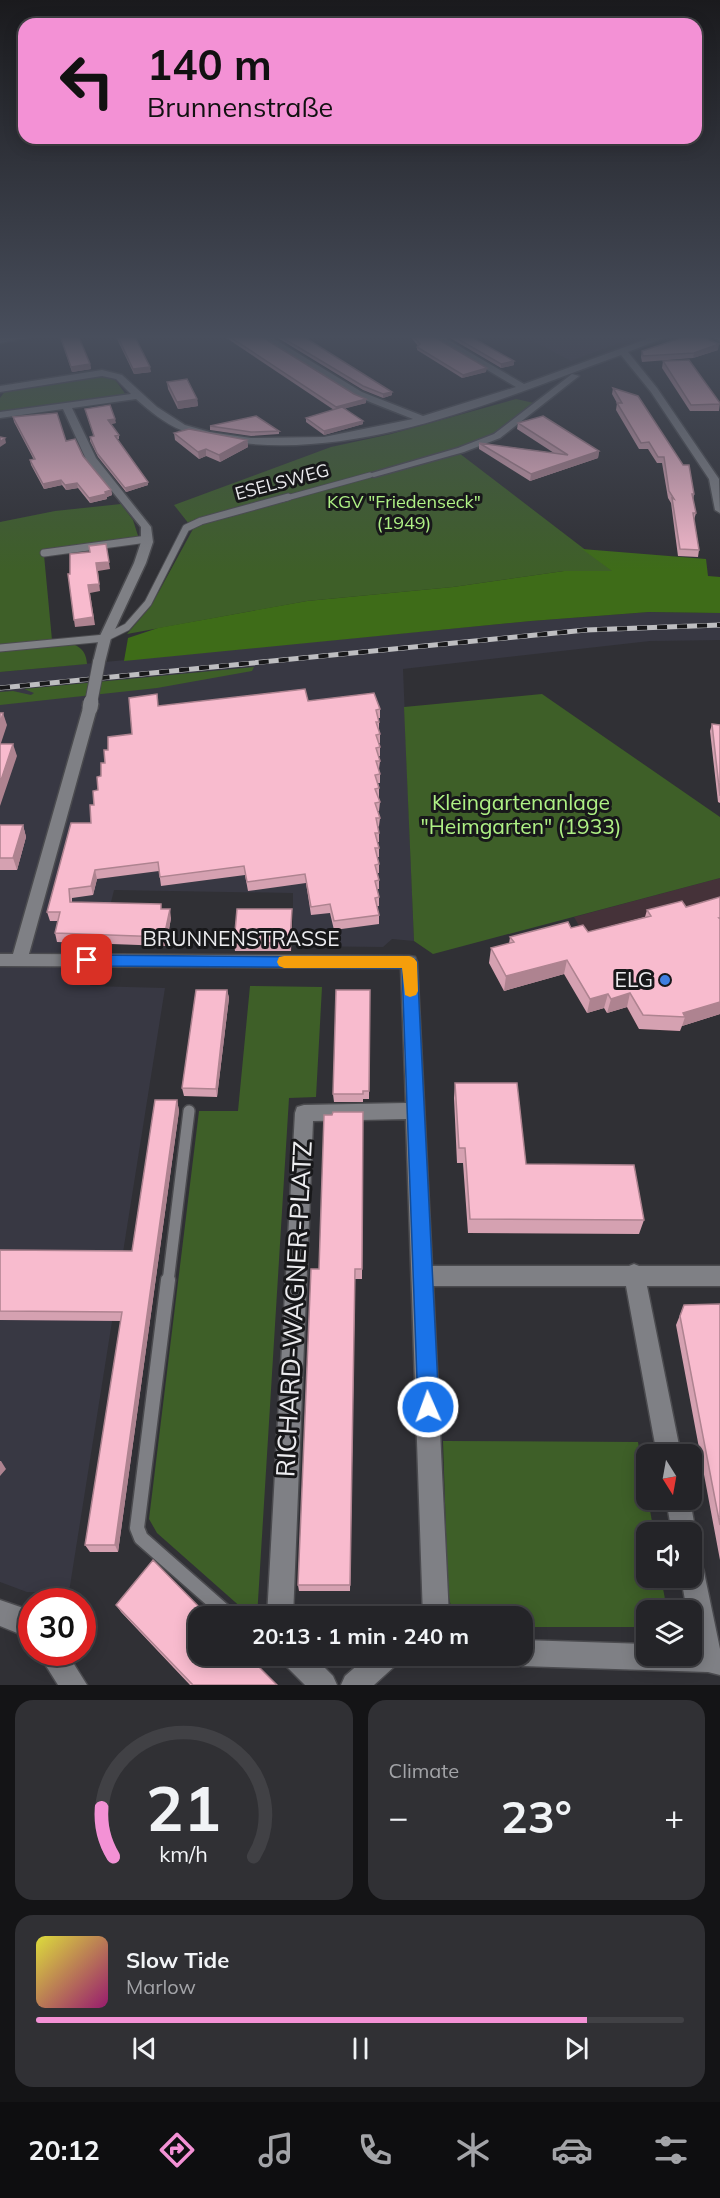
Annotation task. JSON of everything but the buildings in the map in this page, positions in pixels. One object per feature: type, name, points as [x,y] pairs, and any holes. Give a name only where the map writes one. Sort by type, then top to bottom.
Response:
[{"type":"street","points":[[19,960],[90,708],[105,638],[140,563],[147,540],[146,527],[91,459],[70,414]]},
{"type":"street","points":[[158,414],[184,428],[244,441],[277,444],[334,441],[382,431],[440,414]]},
{"type":"street","points":[[402,414],[422,419]]},
{"type":"street","name":"ESELSWEG","points":[[370,475],[461,450],[497,436],[525,414]]},
{"type":"street","points":[[670,414],[714,479],[720,510]]},
{"type":"street","name":"BRUNNENSTRASSE","points":[[0,960],[409,962],[416,1111]]},
{"type":"street","points":[[416,1111],[436,1606]]},
{"type":"street","name":"RICHARD-WAGNER-PLATZ","points":[[281,1606],[304,1113],[416,1111]]},
{"type":"street","points":[[423,1276],[634,1274],[720,1276]]},
{"type":"street","points":[[634,1274],[667,1444]]},
{"type":"street","points":[[533,1653],[714,1660],[696,1588]]},
{"type":"street","points":[[0,1612],[18,1619]]},
{"type":"street","points":[[60,1666],[74,1685]]},
{"type":"street","points":[[304,1666],[324,1685]]},
{"type":"street","points":[[354,1685],[376,1666]]},
{"type":"lane","name":"ESELSWEG","points":[[0,648],[105,638],[126,627],[148,603],[186,528],[201,521],[370,475]]},
{"type":"lane","points":[[44,553],[147,540]]},
{"type":"lane","points":[[189,1111],[137,1528],[141,1538],[218,1606]]},
{"type":"shaded area","points":[[649,612],[720,613],[720,640],[650,641],[403,669],[414,941],[392,939],[383,947],[293,946],[293,893],[114,890],[90,986],[165,988],[70,1588],[18,1589],[0,1582],[0,672],[531,621]]},
{"type":"shaded area","name":"ELG","points":[[720,878],[720,1014],[678,1027],[680,1031],[639,1029],[574,917]]},
{"type":"green space","name":"KGV \"Friedenseck\" (1949)","points":[[464,414],[520,414],[489,437],[455,450],[613,571],[564,571],[453,587],[307,601],[127,634],[151,606],[193,529],[174,505],[331,447],[391,434]]},
{"type":"green space","points":[[121,504],[133,520],[140,542],[44,555],[52,640],[76,645],[84,652],[87,664],[0,672],[0,522],[55,511]]},
{"type":"green space","points":[[582,549],[706,559],[708,576],[720,577],[720,613],[649,612],[531,621],[124,661],[128,638],[158,628],[307,601],[453,587],[564,571],[612,571]]},
{"type":"green space","points":[[254,667],[252,671],[157,688],[0,705],[0,692],[13,691],[31,695],[34,693],[24,689]]},
{"type":"green space","name":"Kleingartenanlage \"Heimgarten\" (1933)","points":[[542,694],[720,817],[720,878],[433,954],[414,941],[404,707]]},
{"type":"green space","points":[[250,986],[322,987],[316,1097],[289,1098],[258,1606],[240,1606],[157,1533],[149,1519],[199,1111],[238,1111]]},
{"type":"green space","points":[[443,1441],[638,1442],[636,1444],[636,1510],[650,1510],[652,1522],[636,1522],[636,1588],[663,1588],[665,1599],[636,1600],[636,1627],[533,1627],[533,1606],[451,1606],[448,1593]]},
{"type":"railway","points":[[0,688],[586,630],[720,625]]},
{"type":"slow traffic","points":[[284,962],[409,962],[410,991]]},
{"type":"place","name":"ELG","points":[[665,980]]},
{"type":"route","points":[[87,960],[409,962],[428,1407]]}]
